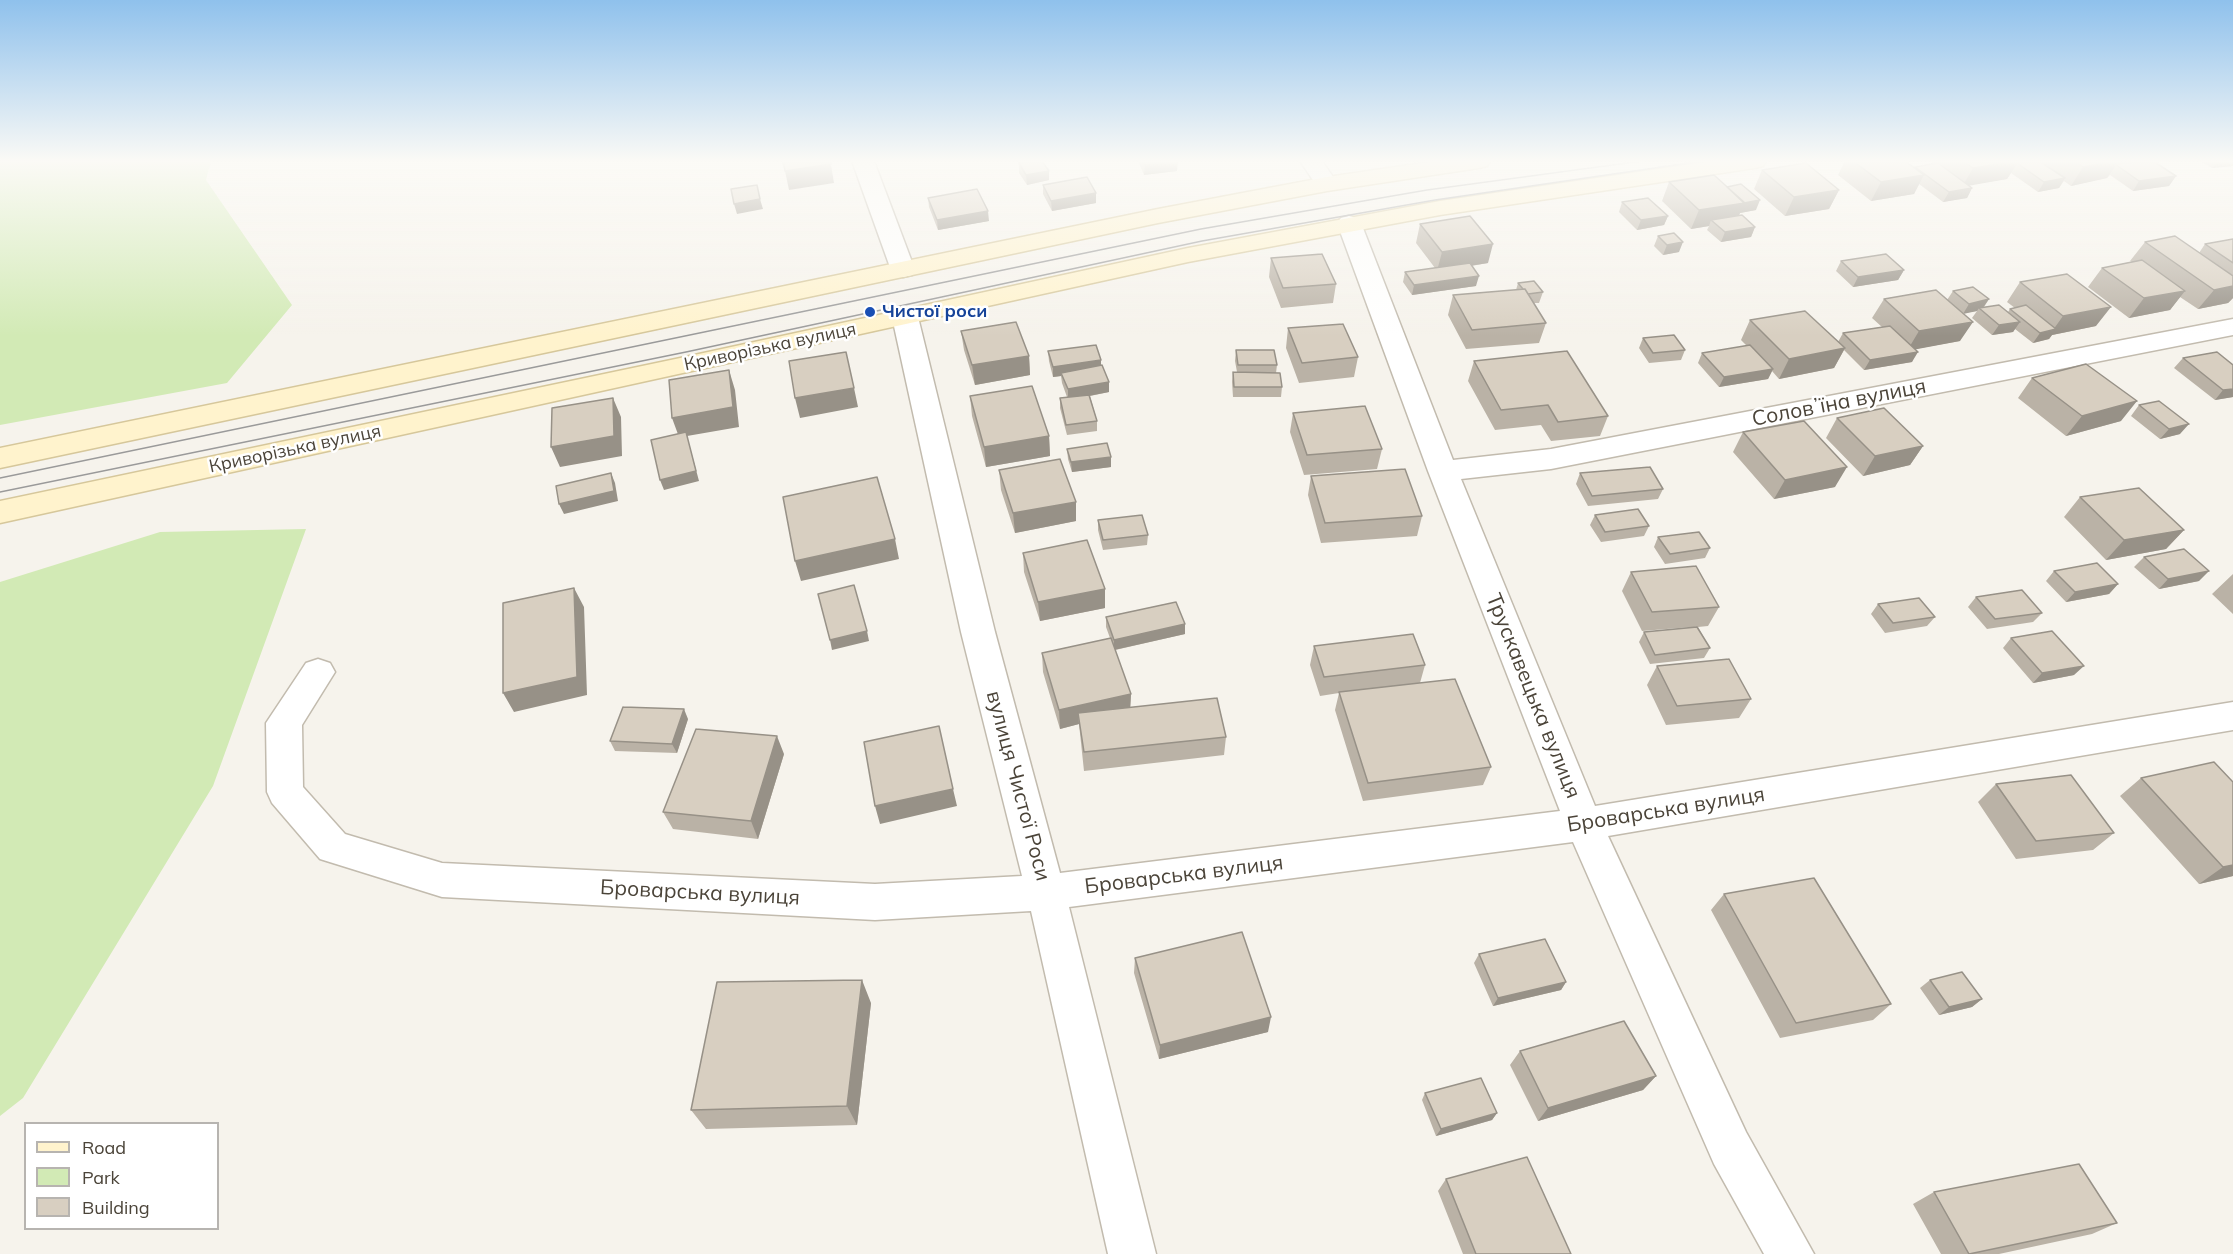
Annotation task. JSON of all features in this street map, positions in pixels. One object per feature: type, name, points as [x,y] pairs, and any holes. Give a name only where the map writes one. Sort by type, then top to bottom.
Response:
[{"type":"main road","points":[[0,458],[1152,220]]},
{"type":"main road","name":"Криворізька вулиця","points":[[0,512],[1188,255],[1371,220]]},
{"type":"street","points":[[885,220],[903,270]]},
{"type":"street","name":"Трускавецька вулиця","points":[[1349,223],[1443,471],[1584,824],[1730,1148],[1790,1254]]},
{"type":"street","name":"вулиця Чистої Роси","points":[[905,317],[978,632],[1046,892],[1132,1254]]},
{"type":"street","name":"Соловʼїна вулиця","points":[[1443,471],[1551,459],[2233,327]]},
{"type":"street","name":"Броварська вулиця","points":[[318,672],[285,723],[285,792],[333,847],[442,880],[874,902],[1046,892],[1584,824],[2233,716]]},
{"type":"green space","points":[[0,220],[233,220],[292,305],[227,383],[0,425]]},
{"type":"green space","points":[[306,529],[213,786],[23,1098],[0,1116],[0,582],[160,532]]},
{"type":"building","points":[[1448,220],[1473,220],[1493,244],[1442,252],[1420,224]]},
{"type":"building","points":[[1711,220],[1747,220],[1755,227],[1725,232]]},
{"type":"building","points":[[1674,233],[1683,242],[1667,245],[1658,236]]},
{"type":"building","points":[[2175,236],[2233,276],[2233,286],[2214,290],[2145,242]]},
{"type":"building","points":[[2233,239],[2233,263],[2205,244]]},
{"type":"building","points":[[1322,254],[1336,284],[1283,288],[1271,258]]},
{"type":"building","points":[[1886,254],[1904,270],[1858,277],[1841,261]]},
{"type":"building","points":[[2142,260],[2185,291],[2144,298],[2102,268]]},
{"type":"building","points":[[1470,263],[1479,276],[1414,285],[1405,272]]},
{"type":"building","points":[[2067,274],[2111,307],[2063,316],[2020,282]]},
{"type":"building","points":[[1534,281],[1543,292],[1528,294],[1518,283]]},
{"type":"building","points":[[1973,287],[1989,299],[1969,304],[1953,291]]},
{"type":"building","points":[[1525,289],[1546,323],[1472,330],[1453,295]]},
{"type":"building","points":[[1936,290],[1973,322],[1919,331],[1884,299]]},
{"type":"building","points":[[1999,305],[2020,322],[1999,325],[1979,308]]},
{"type":"building","points":[[2026,305],[2056,329],[2040,333],[2010,309]]},
{"type":"building","points":[[1805,311],[1845,348],[1789,359],[1750,320]]},
{"type":"building","points":[[1016,322],[1029,356],[972,365],[961,331]]},
{"type":"building","points":[[1343,324],[1358,357],[1302,363],[1288,328]]},
{"type":"building","points":[[1890,326],[1918,352],[1870,360],[1843,333]]},
{"type":"building","points":[[1674,335],[1685,350],[1653,353],[1643,338]]},
{"type":"building","points":[[1096,345],[1101,360],[1053,367],[1048,351]]},
{"type":"building","points":[[1750,345],[1773,369],[1724,377],[1702,353]]},
{"type":"building","points":[[1236,350],[1274,350],[1277,365],[1238,365]]},
{"type":"building","points":[[1567,351],[1608,416],[1558,422],[1548,405],[1501,410],[1474,361]]},
{"type":"building","points":[[846,352],[854,388],[795,398],[789,361]]},
{"type":"building","points":[[2217,352],[2233,365],[2233,389],[2223,390],[2183,358]]},
{"type":"building","points":[[2086,364],[2137,401],[2082,416],[2032,378]]},
{"type":"building","points":[[1102,365],[1109,382],[1068,389],[1061,373]]},
{"type":"building","points":[[729,370],[733,407],[672,418],[669,380]]},
{"type":"building","points":[[1233,372],[1280,373],[1282,387],[1234,387]]},
{"type":"building","points":[[1032,386],[1049,436],[984,447],[970,396]]},
{"type":"building","points":[[1089,395],[1097,421],[1066,425],[1060,398]]},
{"type":"building","points":[[613,398],[614,436],[551,447],[552,408]]},
{"type":"building","points":[[2159,401],[2189,424],[2169,429],[2139,405]]},
{"type":"building","points":[[1365,406],[1382,449],[1307,455],[1293,413]]},
{"type":"building","points":[[1884,408],[1923,446],[1875,456],[1837,418]]},
{"type":"building","points":[[1804,421],[1847,467],[1785,480],[1743,432]]},
{"type":"building","points":[[686,432],[696,471],[660,480],[651,440]]},
{"type":"building","points":[[1107,443],[1111,457],[1071,462],[1067,449]]},
{"type":"building","points":[[1060,459],[1076,502],[1013,513],[999,470]]},
{"type":"building","points":[[1650,467],[1663,489],[1592,496],[1580,473]]},
{"type":"building","points":[[1405,469],[1422,516],[1325,523],[1311,476]]},
{"type":"building","points":[[611,473],[614,491],[559,504],[556,486]]},
{"type":"building","points":[[877,477],[895,539],[795,561],[783,497]]},
{"type":"building","points":[[2139,488],[2184,530],[2124,540],[2080,497]]},
{"type":"building","points":[[1638,509],[1649,526],[1605,532],[1595,515]]},
{"type":"building","points":[[1142,515],[1148,535],[1103,540],[1098,520]]},
{"type":"building","points":[[1699,532],[1710,548],[1670,554],[1658,537]]},
{"type":"building","points":[[1087,540],[1105,589],[1038,602],[1023,553]]},
{"type":"building","points":[[2184,549],[2209,571],[2168,579],[2144,557]]},
{"type":"building","points":[[2097,563],[2118,584],[2075,592],[2054,571]]},
{"type":"building","points":[[1696,566],[1719,607],[1652,612],[1631,572]]},
{"type":"building","points":[[854,585],[867,631],[830,640],[818,594]]},
{"type":"building","points":[[574,588],[577,677],[503,693],[503,603]]},
{"type":"building","points":[[2022,590],[2042,613],[1995,619],[1976,597]]},
{"type":"building","points":[[1919,598],[1935,617],[1893,623],[1878,604]]},
{"type":"building","points":[[1176,602],[1185,624],[1114,640],[1106,617]]},
{"type":"building","points":[[1697,627],[1710,648],[1655,655],[1644,632]]},
{"type":"building","points":[[2052,631],[2084,666],[2042,673],[2011,638]]},
{"type":"building","points":[[1413,634],[1425,665],[1324,677],[1314,646]]},
{"type":"building","points":[[1111,638],[1131,694],[1059,710],[1042,653]]},
{"type":"building","points":[[1729,659],[1751,699],[1677,706],[1657,666]]},
{"type":"building","points":[[1455,679],[1491,767],[1368,783],[1339,692]]},
{"type":"building","points":[[1217,698],[1226,737],[1084,752],[1078,713]]},
{"type":"building","points":[[623,707],[684,709],[672,744],[610,741]]},
{"type":"building","points":[[939,726],[953,789],[875,806],[864,742]]},
{"type":"building","points":[[696,729],[777,736],[751,821],[663,812]]},
{"type":"building","points":[[2214,762],[2233,782],[2233,865],[2223,867],[2141,778]]},
{"type":"building","points":[[2071,775],[2114,833],[2036,841],[1996,784]]},
{"type":"building","points":[[1814,878],[1891,1004],[1796,1023],[1724,894]]},
{"type":"building","points":[[1242,932],[1271,1017],[1160,1045],[1135,958]]},
{"type":"building","points":[[1545,939],[1566,982],[1498,998],[1479,954]]},
{"type":"building","points":[[1962,972],[1982,999],[1949,1007],[1930,980]]},
{"type":"building","points":[[862,980],[847,1106],[691,1110],[717,982]]},
{"type":"building","points":[[1624,1021],[1656,1076],[1548,1108],[1520,1051]]},
{"type":"building","points":[[1481,1078],[1497,1113],[1441,1129],[1425,1093]]},
{"type":"building","points":[[1527,1157],[1571,1254],[1476,1254],[1446,1179]]},
{"type":"building","points":[[2079,1164],[2117,1223],[1969,1254],[1934,1192]]},
{"type":"tram line","points":[[0,478],[1256,220]]},
{"type":"tram line","points":[[0,492],[686,352],[1202,241],[1324,220]]},
{"type":"place","name":"Чистої роси","points":[[870,312]]}]
